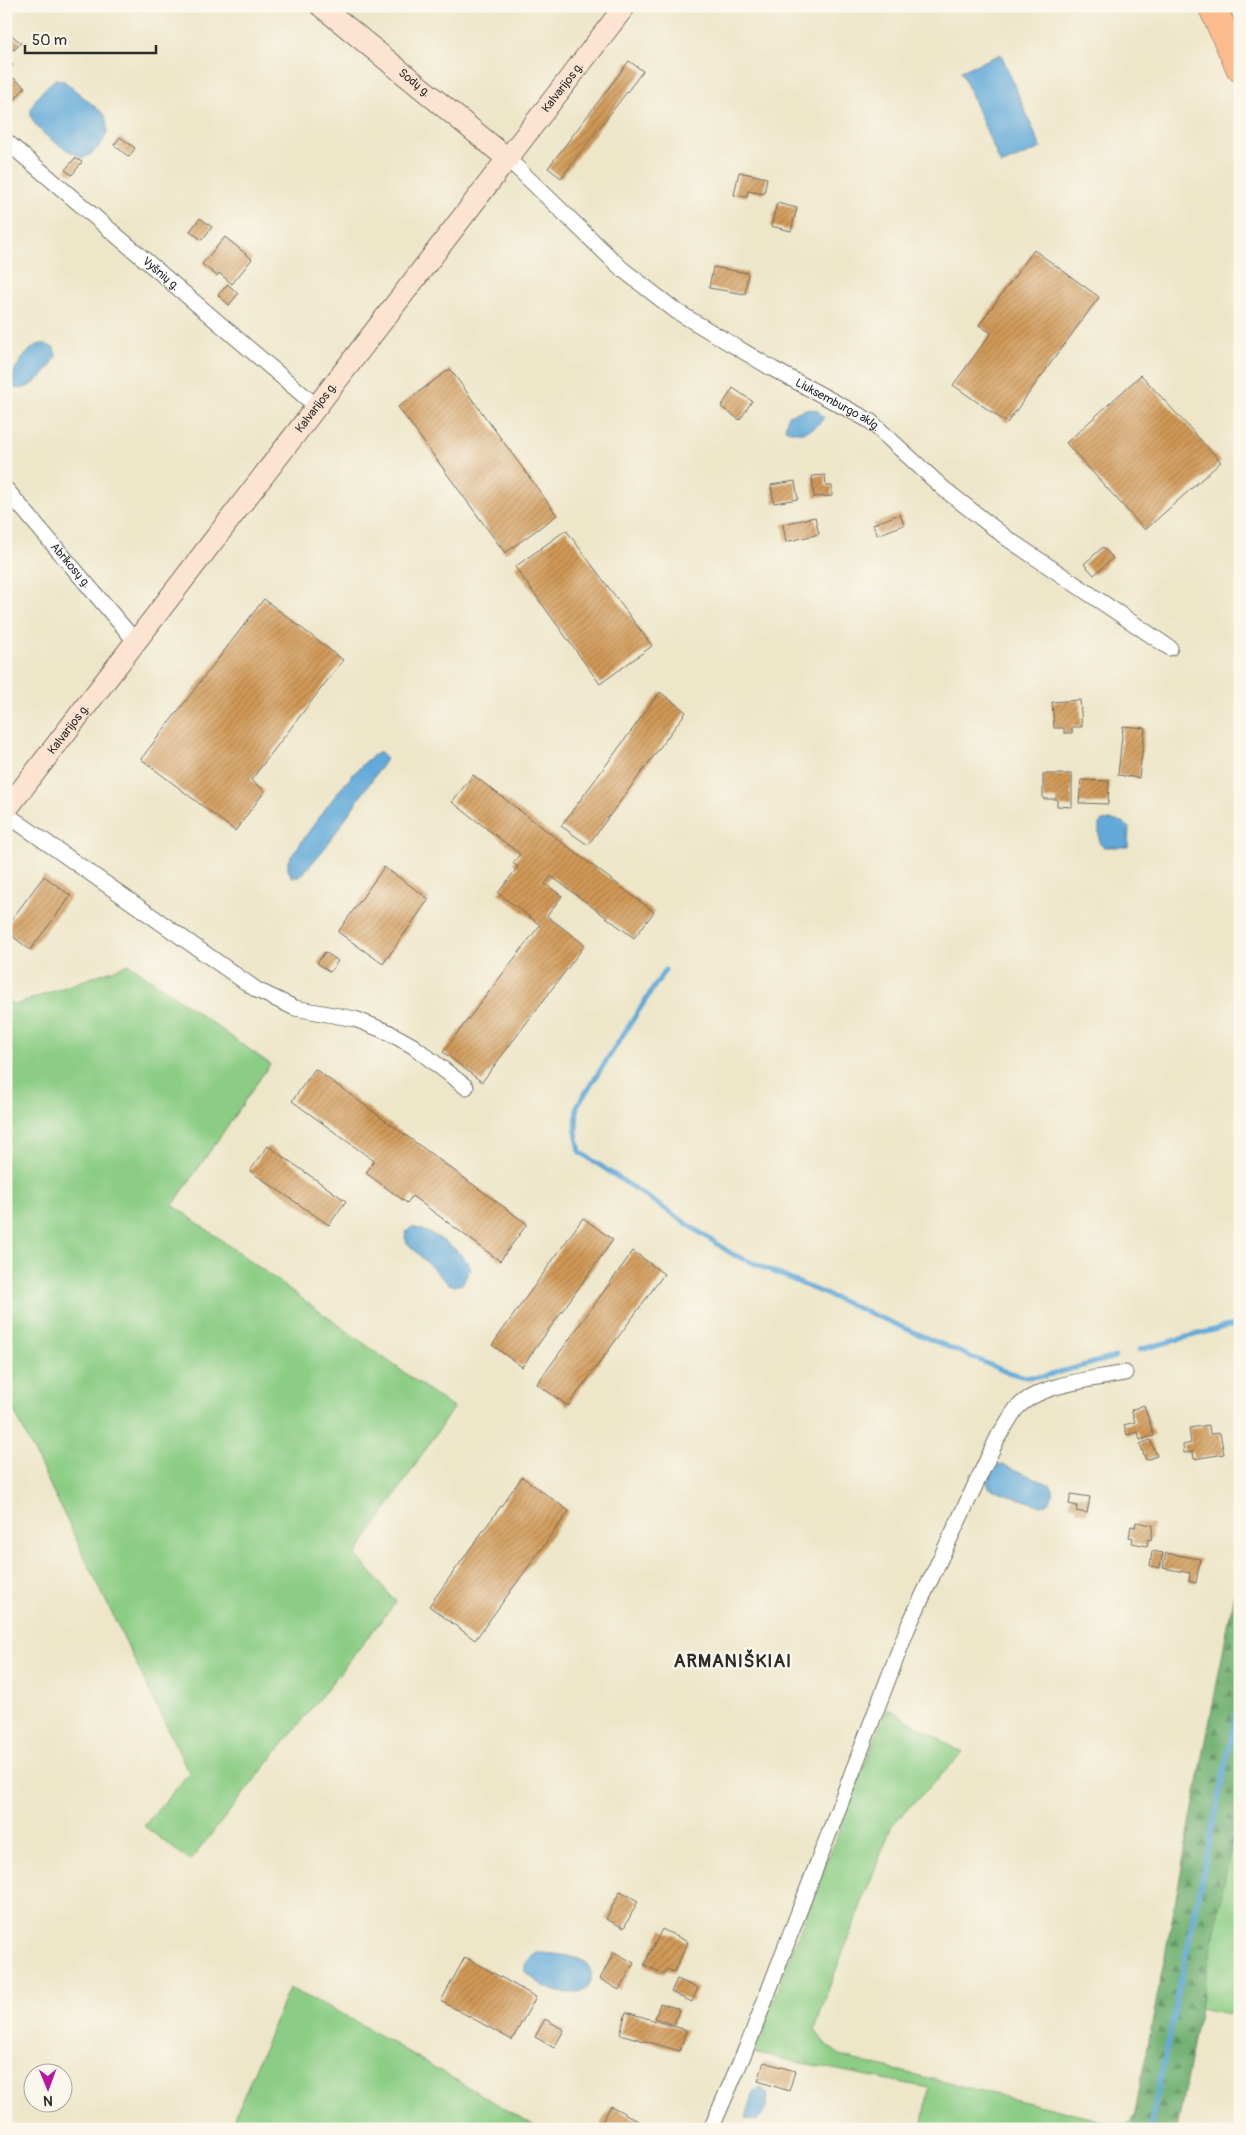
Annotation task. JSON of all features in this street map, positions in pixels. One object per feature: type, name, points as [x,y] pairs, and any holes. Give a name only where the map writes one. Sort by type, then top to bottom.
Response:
[{"type":"highway","points":[[1212,6],[1240,68]]},
{"type":"main road","name":"Sodų g.","points":[[321,6],[508,159]]},
{"type":"main road","name":"Kalvarijos g.","points":[[6,810],[625,6]]},
{"type":"street","name":"Vyšnių g.","points":[[6,141],[316,406]]},
{"type":"street","name":"Liuksemburgo aklg.","points":[[508,159],[622,269],[676,311],[773,369],[870,421],[944,489],[1008,539],[1170,648]]},
{"type":"street","name":"Abrikosų g.","points":[[6,489],[136,642]]},
{"type":"street","points":[[6,814],[257,990],[295,1008],[355,1019],[388,1032],[413,1046],[466,1087]]},
{"type":"street","points":[[711,2129],[749,2042],[908,1626],[999,1435],[1017,1408],[1036,1395],[1062,1386],[1126,1373]]},
{"type":"green space","points":[[1226,6],[1235,6],[1240,17],[1240,38]]},
{"type":"green space","points":[[129,964],[270,1064],[173,1205],[453,1408],[356,1555],[396,1602],[190,1861],[144,1826],[189,1773],[6,1394],[6,999],[15,1005]]},
{"type":"green space","points":[[1240,1562],[1240,1798],[1177,2129],[1132,2129]]},
{"type":"green space","points":[[887,1708],[963,1753],[892,1825],[829,1988],[815,2030],[826,2045],[843,2057],[1119,2125],[1129,2123],[1135,2113],[1132,2129],[922,2129],[929,2088],[752,2053]]},
{"type":"green space","points":[[1240,1798],[1240,2016],[1199,2008]]},
{"type":"green space","points":[[289,1988],[341,2013],[540,2129],[230,2129]]},
{"type":"water","points":[[1001,54],[1041,148],[1001,165],[961,71]]},
{"type":"water","points":[[55,79],[64,81],[105,115],[106,136],[94,151],[83,158],[42,132],[35,125],[31,117],[31,110],[35,101]]},
{"type":"water","points":[[45,344],[54,348],[56,356],[44,375],[24,388],[11,386],[12,376],[23,358],[37,345]]},
{"type":"water","points":[[806,409],[817,410],[824,417],[817,426],[802,432],[785,429],[788,415]]},
{"type":"water","points":[[381,752],[385,756],[385,761],[325,848],[300,877],[292,877],[288,870],[288,861],[346,783],[371,757]]},
{"type":"water","points":[[1102,821],[1123,822],[1129,828],[1128,847],[1104,847],[1099,843],[1099,824]]},
{"type":"water","points":[[412,1227],[428,1232],[446,1242],[467,1261],[471,1268],[462,1284],[454,1286],[447,1283],[408,1244],[405,1238],[406,1232]]},
{"type":"water","points":[[1004,1465],[1051,1485],[1052,1495],[1050,1501],[1041,1506],[989,1488],[988,1479],[991,1469],[993,1466]]},
{"type":"water","points":[[537,1953],[567,1956],[583,1961],[591,1971],[588,1987],[575,1993],[558,1992],[537,1981],[525,1972],[528,1961]]},
{"type":"water","points":[[761,2088],[767,2093],[768,2097],[764,2112],[757,2121],[746,2118],[754,2091]]},
{"type":"building","points":[[9,33],[21,43],[14,50],[6,44],[6,37]]},
{"type":"building","points":[[6,60],[13,65],[7,73],[25,87],[6,110]]},
{"type":"building","points":[[629,61],[643,71],[561,178],[548,168]]},
{"type":"building","points":[[120,137],[135,148],[129,157],[114,145]]},
{"type":"building","points":[[75,158],[82,162],[72,175],[65,170]]},
{"type":"building","points":[[739,172],[767,178],[764,194],[748,191],[747,197],[734,195]]},
{"type":"building","points":[[777,203],[797,208],[791,231],[771,226]]},
{"type":"building","points":[[200,218],[212,227],[202,240],[190,231]]},
{"type":"building","points":[[225,237],[252,259],[232,284],[219,273],[217,276],[202,264]]},
{"type":"building","points":[[1034,250],[1099,297],[1007,423],[953,385],[991,333],[979,325]]},
{"type":"building","points":[[713,267],[748,273],[745,294],[709,288]]},
{"type":"building","points":[[228,284],[238,294],[229,305],[218,295]]},
{"type":"building","points":[[450,369],[557,515],[505,553],[398,407]]},
{"type":"building","points":[[1141,375],[1221,462],[1145,530],[1066,443]]},
{"type":"building","points":[[733,388],[752,401],[740,420],[721,407]]},
{"type":"building","points":[[825,475],[826,486],[832,486],[832,496],[814,497],[812,476]]},
{"type":"building","points":[[795,481],[798,499],[774,503],[771,485]]},
{"type":"building","points":[[900,514],[904,525],[877,535],[873,524]]},
{"type":"building","points":[[815,517],[819,534],[786,542],[783,524]]},
{"type":"building","points":[[566,530],[652,646],[600,684],[515,567]]},
{"type":"building","points":[[1103,547],[1113,558],[1094,575],[1084,564]]},
{"type":"building","points":[[264,599],[343,660],[251,780],[265,791],[235,831],[141,759]]},
{"type":"building","points":[[660,692],[686,712],[588,845],[561,826]]},
{"type":"building","points":[[1080,700],[1082,727],[1072,727],[1072,733],[1064,733],[1064,728],[1054,728],[1052,702]]},
{"type":"building","points":[[1123,726],[1145,728],[1139,778],[1118,775]]},
{"type":"building","points":[[1043,774],[1072,774],[1072,807],[1057,806],[1057,799],[1043,799]]},
{"type":"building","points":[[473,775],[654,912],[634,938],[551,876],[545,884],[562,896],[547,916],[585,945],[482,1082],[443,1052],[540,925],[498,893],[518,867],[513,863],[520,854],[452,802]]},
{"type":"building","points":[[1081,780],[1109,781],[1108,804],[1079,803]]},
{"type":"building","points":[[384,867],[429,899],[383,964],[338,932]]},
{"type":"building","points":[[44,876],[71,896],[30,950],[6,931],[6,927]]},
{"type":"building","points":[[325,952],[338,961],[330,972],[317,963]]},
{"type":"building","points":[[315,1069],[527,1224],[500,1261],[412,1196],[407,1203],[366,1173],[374,1161],[292,1101]]},
{"type":"building","points":[[268,1146],[346,1201],[329,1225],[250,1171]]},
{"type":"building","points":[[583,1218],[613,1240],[522,1367],[492,1345]]},
{"type":"building","points":[[633,1251],[664,1274],[568,1406],[537,1384]]},
{"type":"building","points":[[1144,1405],[1154,1436],[1140,1440],[1138,1432],[1127,1435],[1124,1425],[1135,1422],[1131,1410]]},
{"type":"building","points":[[1209,1425],[1210,1434],[1220,1433],[1224,1454],[1194,1459],[1193,1452],[1184,1453],[1183,1445],[1191,1443],[1189,1428]]},
{"type":"building","points":[[1150,1440],[1157,1456],[1146,1460],[1140,1444]]},
{"type":"building","points":[[522,1477],[569,1511],[475,1640],[429,1606]]},
{"type":"building","points":[[1071,1494],[1090,1497],[1087,1513],[1076,1511],[1077,1506],[1069,1504]]},
{"type":"building","points":[[1136,1522],[1153,1525],[1151,1540],[1148,1539],[1147,1546],[1132,1543],[1133,1538],[1129,1537],[1131,1526],[1135,1527]]},
{"type":"building","points":[[1152,1551],[1163,1553],[1160,1568],[1150,1566]]},
{"type":"building","points":[[1166,1553],[1200,1559],[1196,1583],[1189,1581],[1190,1573],[1163,1568]]},
{"type":"building","points":[[620,1891],[638,1901],[624,1928],[606,1919]]},
{"type":"building","points":[[662,1929],[688,1942],[674,1972],[667,1969],[664,1974],[644,1965]]},
{"type":"building","points":[[614,1952],[634,1963],[619,1990],[600,1979]]},
{"type":"building","points":[[465,1957],[536,1997],[512,2040],[441,2001]]},
{"type":"building","points":[[677,1979],[698,1988],[692,2002],[671,1992]]},
{"type":"building","points":[[660,2003],[679,2009],[674,2025],[655,2018]]},
{"type":"building","points":[[626,2012],[686,2030],[680,2051],[620,2034]]},
{"type":"building","points":[[545,2019],[564,2030],[554,2048],[535,2037]]},
{"type":"building","points":[[764,2062],[795,2071],[789,2091],[758,2081]]},
{"type":"building","points":[[611,2106],[653,2129],[598,2129]]},
{"type":"waterway","points":[[665,970],[577,1106],[576,1132],[580,1152],[732,1254],[1004,1371],[1026,1377],[1045,1376],[1115,1357]]},
{"type":"waterway","points":[[1139,1350],[1228,1326],[1240,1326]]},
{"type":"waterway","points":[[1150,2129],[1240,1695]]},
{"type":"district","name":"ARMANIŠKIAI","points":[[733,1661]]}]
